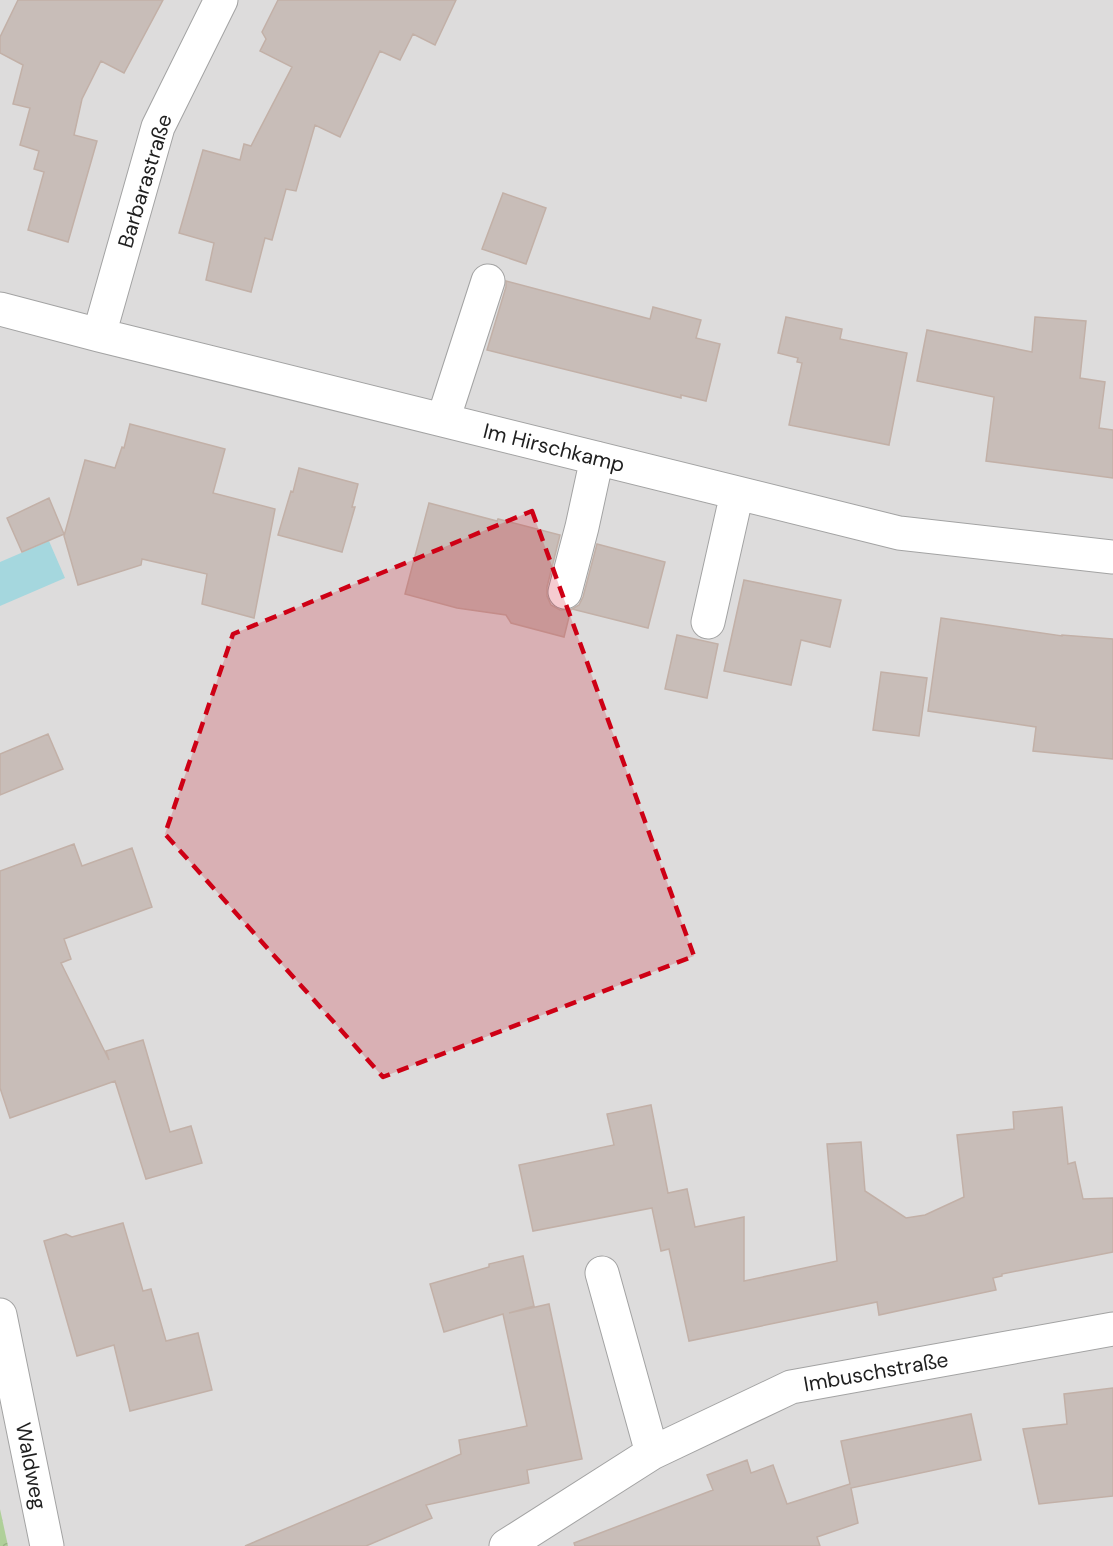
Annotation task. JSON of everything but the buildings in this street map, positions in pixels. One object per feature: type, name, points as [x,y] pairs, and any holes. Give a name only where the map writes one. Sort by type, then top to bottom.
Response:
[{"type":"street","name":"Barbarastraße","points":[[99,335],[158,127],[221,0]]},
{"type":"street","points":[[443,420],[488,281]]},
{"type":"street","name":"Im Hirschkamp","points":[[0,309],[899,533],[1113,556]]},
{"type":"street","points":[[565,592],[597,458]]},
{"type":"street","points":[[708,622],[737,493]]},
{"type":"street","points":[[602,1273],[652,1453]]},
{"type":"street","name":"Waldweg","points":[[0,1315],[47,1546]]},
{"type":"street","name":"Imbuschstraße","points":[[506,1546],[652,1453],[791,1387],[1113,1329]]},
{"type":"highlighted area","points":[[532,511],[694,956],[383,1077],[165,834],[233,634]]},
{"type":"shaded area","points":[[0,0],[1113,0],[1113,1546],[0,1546]]},
{"type":"green space","points":[[0,1509],[8,1546],[0,1546]]},
{"type":"water","points":[[49,541],[65,578],[0,606],[0,562]]}]
